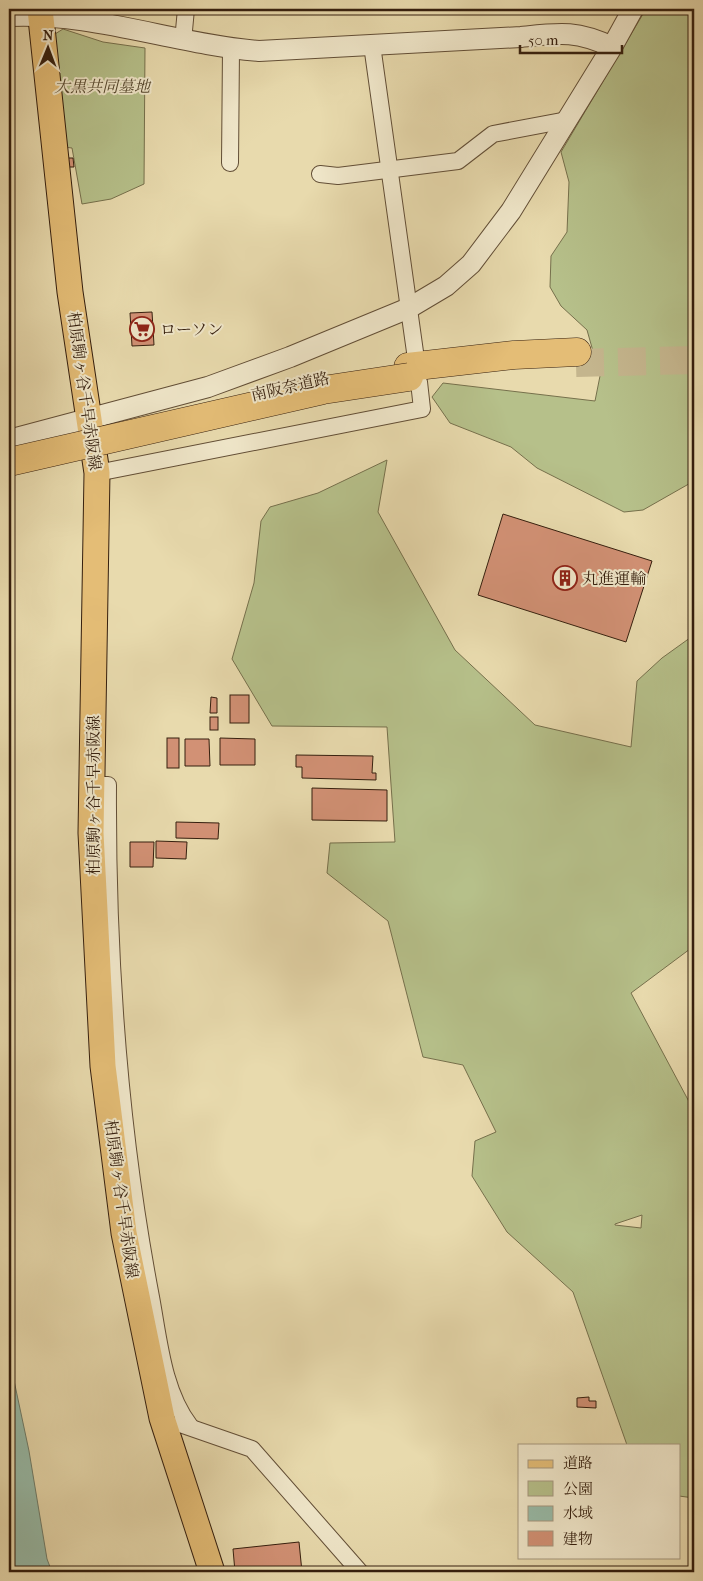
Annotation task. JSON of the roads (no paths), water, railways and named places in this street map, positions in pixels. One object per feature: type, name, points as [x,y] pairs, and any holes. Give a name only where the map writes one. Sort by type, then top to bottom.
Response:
[{"type":"highway","name":"南阪奈道路","points":[[9,462],[413,371],[514,354],[577,357]]},
{"type":"highway","name":"南阪奈道路","points":[[9,452],[198,409],[318,378],[413,371]]},
{"type":"main road","name":"柏原駒ヶ谷千早赤阪線","points":[[29,14],[70,292],[80,421],[97,473],[91,833],[103,1066],[124,1233],[162,1418],[212,1572]]},
{"type":"street","points":[[182,41],[186,9]]},
{"type":"street","points":[[9,440],[208,387],[290,358],[409,308],[446,286],[471,264],[511,212],[612,47],[633,9]]},
{"type":"street","points":[[29,14],[84,21],[182,41],[231,48],[295,50],[576,33],[612,47]]},
{"type":"street","points":[[97,473],[422,409],[413,371],[409,308],[372,45]]},
{"type":"street","points":[[230,163],[231,48]]},
{"type":"street","points":[[320,174],[338,176],[458,161],[494,134],[567,120]]},
{"type":"street","points":[[91,785],[108,785],[109,898],[120,1074],[139,1238],[155,1319],[175,1404],[190,1426]]},
{"type":"street","points":[[162,1418],[190,1426],[252,1449],[360,1572]]},
{"type":"water","points":[[9,1357],[29,1451],[47,1559],[52,1572],[9,1572]]},
{"type":"tunnel","points":[[576,363],[694,360]]},
{"type":"place","name":"ローソン","points":[[142,329]]},
{"type":"place","name":"丸進運輸","points":[[565,578]]},
{"type":"park label","name":"大黒共同墓地","points":[[102,86]]}]
